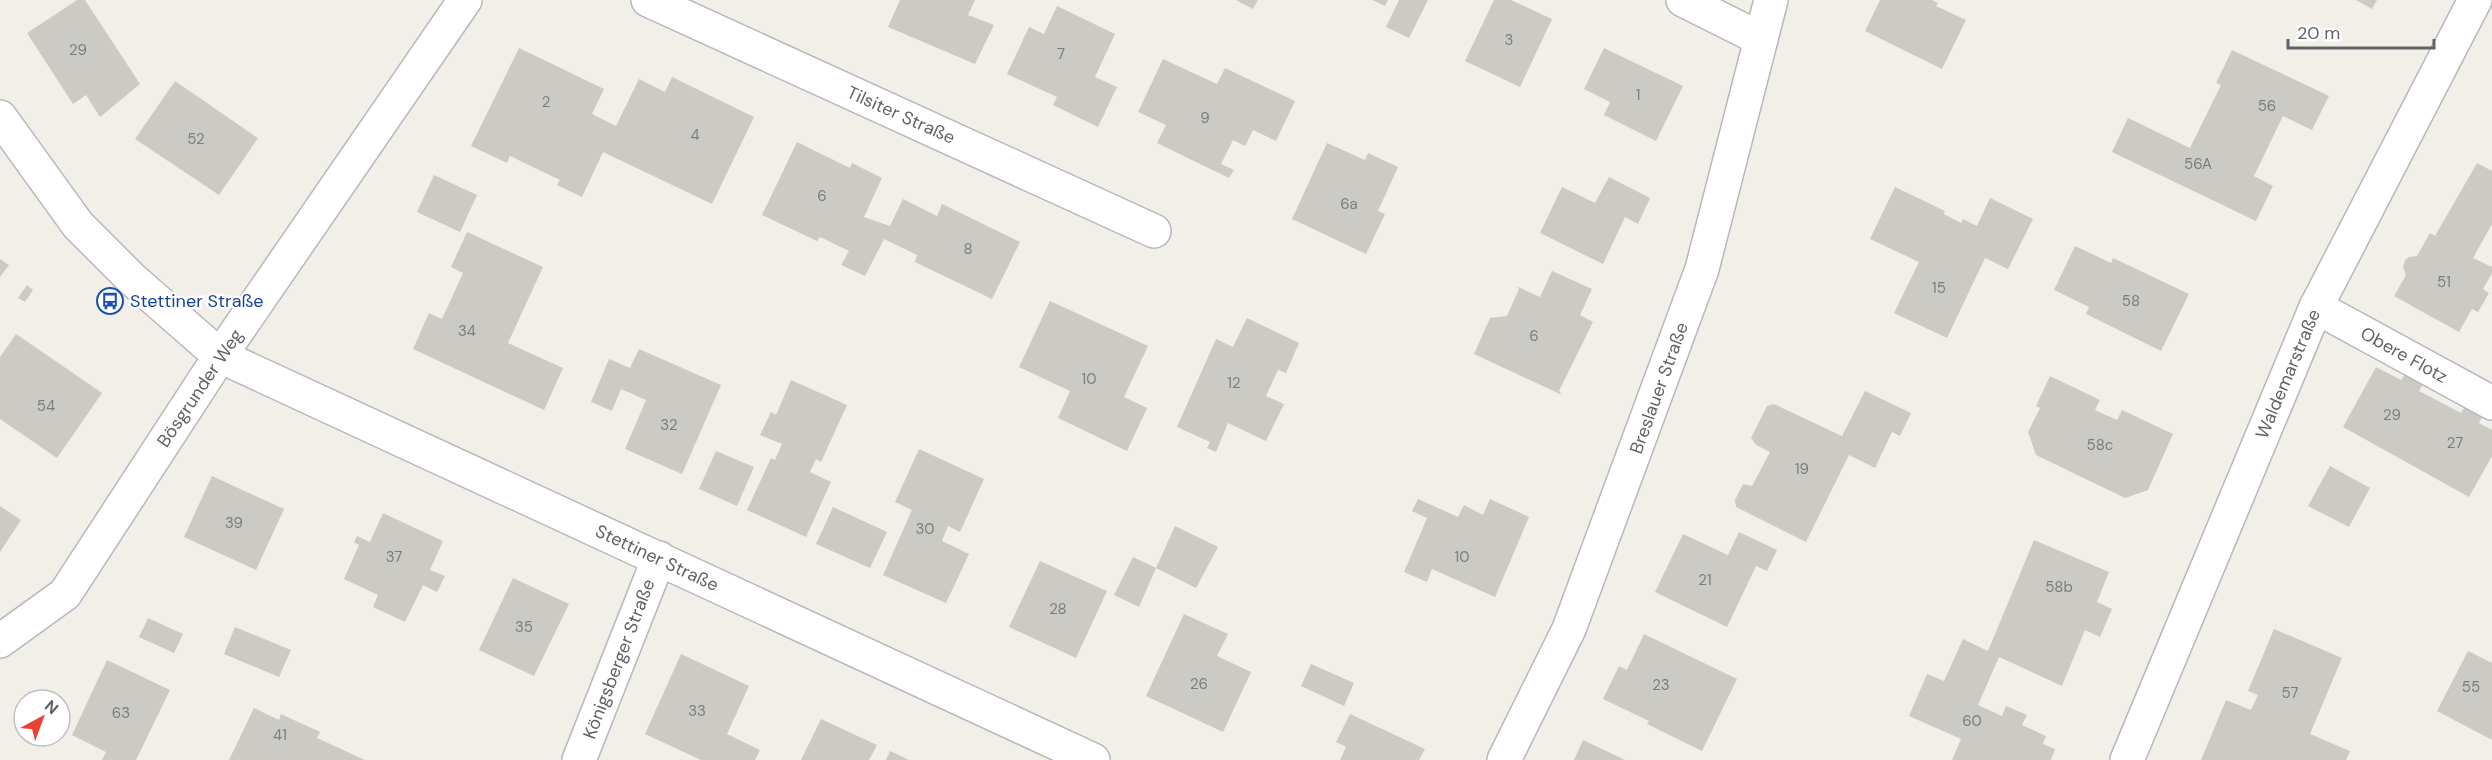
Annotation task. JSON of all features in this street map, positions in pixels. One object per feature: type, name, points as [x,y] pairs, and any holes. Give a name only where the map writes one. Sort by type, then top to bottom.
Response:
[{"type":"street","name":"Bösgrunder Weg","points":[[0,641],[65,594],[220,356],[465,0]]},
{"type":"street","name":"Tilsiter Straße","points":[[648,0],[1154,231]]},
{"type":"street","points":[[1683,0],[1761,39]]},
{"type":"street","name":"Breslauer Straße","points":[[1504,760],[1569,629],[1702,269],[1771,0]]},
{"type":"street","name":"Waldemarstraße","points":[[2127,760],[2316,307],[2475,0]]},
{"type":"street","name":"Stettiner Straße","points":[[0,117],[78,225],[132,279],[220,356],[1093,760]]},
{"type":"street","name":"Obere Flotz","points":[[2316,307],[2492,403]]},
{"type":"street","name":"Königsberger Straße","points":[[579,760],[659,558]]},
{"type":"building","points":[[77,0],[85,0],[140,84],[100,117],[86,95],[73,104],[27,33]]},
{"type":"building","points":[[900,0],[975,0],[968,15],[994,25],[975,64],[888,27]]},
{"type":"building","points":[[1236,0],[1258,0],[1253,9]]},
{"type":"building","points":[[1372,0],[1388,0],[1385,6]]},
{"type":"building","points":[[1399,0],[1428,0],[1409,38],[1386,27]]},
{"type":"building","points":[[1494,0],[1511,0],[1552,19],[1520,87],[1465,61]]},
{"type":"building","points":[[1880,0],[1932,0],[1938,3],[1936,6],[1966,20],[1942,69],[1865,31]]},
{"type":"building","points":[[2356,0],[2377,0],[2372,9]]},
{"type":"building","points":[[1057,6],[1115,34],[1095,77],[1117,87],[1098,127],[1053,105],[1057,97],[1007,74],[1029,27],[1044,34]]},
{"type":"building","points":[[519,48],[604,89],[592,114],[616,126],[639,79],[665,92],[672,77],[754,117],[712,204],[603,152],[582,197],[557,185],[560,180],[510,156],[507,163],[471,146]]},
{"type":"building","points":[[1604,48],[1683,86],[1656,141],[1604,115],[1610,102],[1584,89]]},
{"type":"building","points":[[2232,50],[2329,96],[2312,130],[2283,116],[2254,176],[2273,186],[2256,221],[2112,152],[2128,118],[2190,148],[2221,85],[2216,83]]},
{"type":"building","points":[[1163,59],[1217,84],[1225,68],[1295,101],[1276,141],[1253,130],[1245,146],[1233,140],[1221,164],[1234,170],[1229,178],[1157,143],[1166,125],[1138,112]]},
{"type":"building","points":[[175,81],[258,138],[219,195],[135,139]]},
{"type":"building","points":[[797,142],[850,168],[852,163],[882,178],[864,217],[890,226],[903,199],[937,216],[942,204],[1020,242],[992,299],[915,262],[917,255],[884,239],[865,276],[841,265],[849,251],[820,237],[817,241],[762,215]]},
{"type":"building","points":[[1327,143],[1365,160],[1368,153],[1398,167],[1378,211],[1385,214],[1366,254],[1292,219]]},
{"type":"building","points":[[2477,163],[2492,171],[2492,224],[2473,258],[2492,267],[2492,273],[2483,289],[2489,293],[2478,312],[2472,309],[2459,332],[2394,296],[2406,275],[2403,267],[2405,260],[2417,256],[2430,233],[2435,236]]},
{"type":"building","points":[[434,175],[477,195],[460,232],[417,212]]},
{"type":"building","points":[[1609,177],[1650,198],[1638,224],[1625,217],[1603,264],[1540,233],[1562,187],[1595,203]]},
{"type":"building","points":[[1895,187],[1945,211],[1944,214],[1961,223],[1963,219],[1977,226],[1990,198],[2033,219],[2008,269],[1985,258],[1947,338],[1894,313],[1919,262],[1870,239]]},
{"type":"building","points":[[467,232],[543,267],[508,343],[563,368],[544,410],[413,349],[429,313],[442,319],[463,273],[451,267]]},
{"type":"building","points":[[2075,246],[2111,263],[2113,258],[2189,294],[2161,351],[2086,314],[2089,307],[2054,290]]},
{"type":"building","points":[[0,259],[9,265],[0,277]]},
{"type":"building","points":[[1552,271],[1592,289],[1580,315],[1593,322],[1559,391],[1562,395],[1474,354],[1490,318],[1507,316],[1519,289],[1516,286],[1540,297]]},
{"type":"building","points":[[27,285],[33,290],[25,302],[18,298]]},
{"type":"building","points":[[1050,301],[1148,346],[1124,397],[1147,408],[1127,451],[1058,418],[1070,391],[1019,367]]},
{"type":"building","points":[[1247,318],[1299,343],[1286,373],[1278,370],[1266,396],[1284,404],[1266,441],[1228,423],[1216,452],[1207,448],[1210,442],[1177,427],[1216,339],[1233,347]]},
{"type":"building","points":[[16,334],[102,393],[57,458],[0,419],[0,357]]},
{"type":"building","points":[[639,349],[721,385],[682,474],[625,449],[646,400],[621,389],[612,411],[591,402],[609,359],[630,368]]},
{"type":"building","points":[[2376,367],[2401,380],[2405,374],[2423,384],[2419,391],[2461,413],[2466,405],[2483,415],[2479,423],[2492,430],[2492,456],[2469,497],[2343,427]]},
{"type":"building","points":[[2050,376],[2100,400],[2095,410],[2117,420],[2122,410],[2173,434],[2148,490],[2125,498],[2036,455],[2028,432],[2040,408],[2036,406]]},
{"type":"building","points":[[791,380],[847,405],[821,462],[816,459],[810,472],[831,482],[806,537],[747,510],[771,458],[775,460],[782,444],[760,435],[771,412],[776,415]]},
{"type":"building","points":[[1865,391],[1911,413],[1900,436],[1892,432],[1875,468],[1849,455],[1806,542],[1736,507],[1735,500],[1743,484],[1752,486],[1770,452],[1756,445],[1751,438],[1767,406],[1774,404],[1842,436]]},
{"type":"building","points":[[919,449],[984,479],[960,532],[948,526],[942,541],[969,554],[946,603],[883,575],[912,510],[895,502]]},
{"type":"building","points":[[716,451],[754,467],[737,506],[699,489]]},
{"type":"building","points":[[2330,466],[2370,488],[2349,527],[2308,506]]},
{"type":"building","points":[[212,476],[284,509],[256,570],[184,537]]},
{"type":"building","points":[[1418,499],[1458,517],[1464,505],[1483,515],[1490,499],[1529,517],[1495,597],[1432,569],[1427,582],[1404,572],[1427,518],[1412,511]]},
{"type":"building","points":[[0,506],[21,520],[0,552]]},
{"type":"building","points":[[833,507],[887,532],[870,568],[816,544]]},
{"type":"building","points":[[383,513],[443,541],[430,570],[445,576],[437,592],[423,585],[405,622],[373,607],[378,595],[344,579],[359,545],[354,542],[357,536],[370,542]]},
{"type":"building","points":[[1175,526],[1218,547],[1196,588],[1156,568]]},
{"type":"building","points":[[1739,532],[1777,550],[1767,571],[1756,566],[1727,627],[1655,592],[1683,534],[1728,555]]},
{"type":"building","points":[[2034,540],[2109,572],[2097,602],[2112,609],[2100,637],[2085,630],[2062,686],[1999,657],[1978,705],[2002,716],[2006,706],[2027,715],[2022,725],[2046,736],[2043,744],[2055,749],[2051,760],[1952,760],[1961,739],[1909,716],[1927,674],[1944,681],[1963,639],[1988,651]]},
{"type":"building","points":[[1133,557],[1156,568],[1139,607],[1114,595]]},
{"type":"building","points":[[1040,561],[1107,591],[1076,658],[1009,627]]},
{"type":"building","points":[[513,578],[569,604],[534,676],[479,650]]},
{"type":"building","points":[[1184,614],[1228,634],[1217,656],[1251,672],[1223,732],[1146,696]]},
{"type":"building","points":[[148,618],[183,634],[174,653],[139,637]]},
{"type":"building","points":[[235,627],[291,650],[279,677],[224,654]]},
{"type":"building","points":[[2274,629],[2342,658],[2310,734],[2350,751],[2346,760],[2201,760],[2226,700],[2251,710],[2258,695],[2248,691]]},
{"type":"building","points":[[1644,634],[1737,679],[1702,751],[1647,724],[1649,721],[1603,699],[1619,666],[1627,670]]},
{"type":"building","points":[[2468,651],[2492,663],[2492,740],[2437,711]]},
{"type":"building","points":[[681,654],[749,686],[727,734],[760,750],[755,760],[701,760],[645,734]]},
{"type":"building","points":[[107,660],[170,690],[136,760],[102,760],[106,752],[72,735]]},
{"type":"building","points":[[1311,664],[1354,683],[1344,706],[1301,686]]},
{"type":"building","points":[[254,708],[279,720],[281,714],[320,732],[317,738],[365,760],[229,760]]},
{"type":"building","points":[[1350,714],[1425,749],[1419,760],[1340,760],[1346,747],[1336,742]]},
{"type":"building","points":[[821,719],[877,745],[869,760],[801,760]]},
{"type":"building","points":[[1583,740],[1625,760],[1574,760]]},
{"type":"building","points":[[890,751],[909,760],[886,760]]},
{"type":"place","name":"Stettiner Straße","points":[[110,301]]}]
